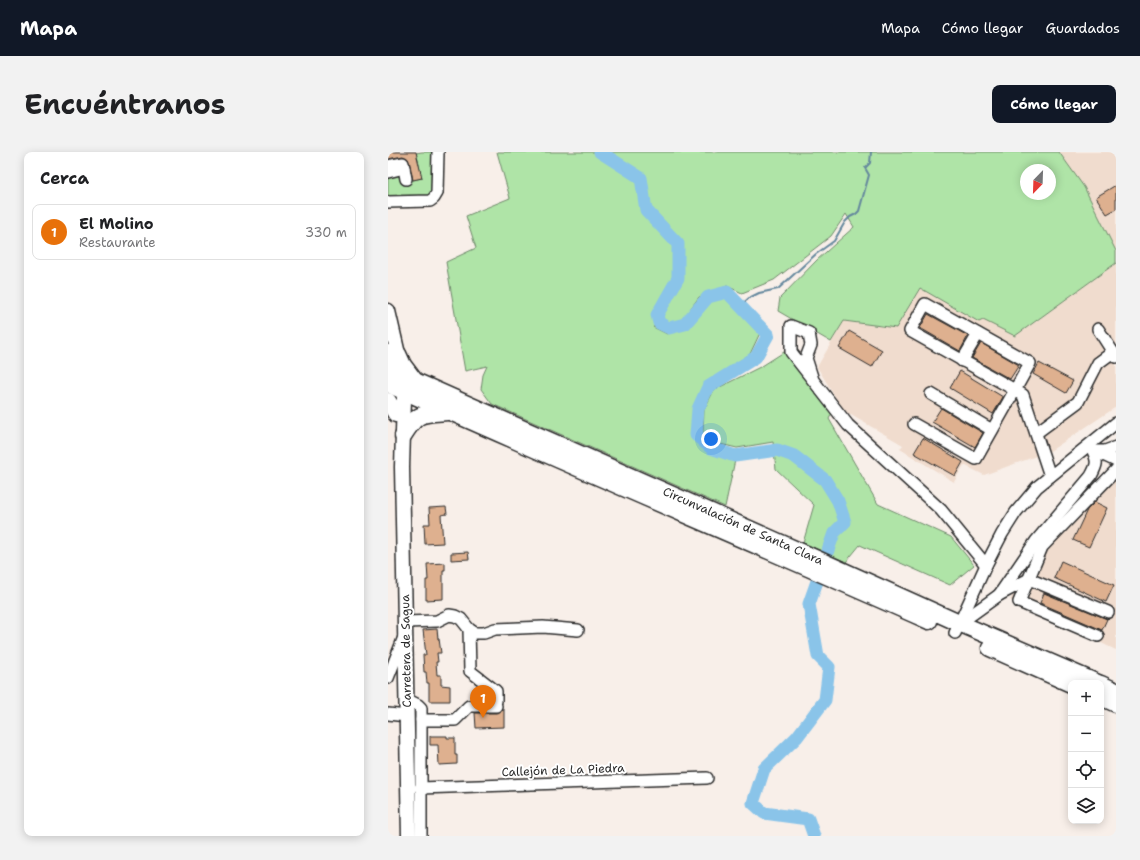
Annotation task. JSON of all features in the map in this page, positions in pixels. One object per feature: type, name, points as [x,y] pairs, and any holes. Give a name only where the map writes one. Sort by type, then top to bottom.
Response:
[{"type":"highway","points":[[393,353],[403,365],[397,380]]},
{"type":"highway","name":"Circunvalación de Santa Clara","points":[[397,380],[448,411],[805,560]]},
{"type":"highway","name":"Circunvalación de Santa Clara","points":[[397,380],[957,628],[1068,683]]},
{"type":"highway","points":[[402,436],[416,417],[425,413],[448,411]]},
{"type":"highway","name":"Circunvalación de Santa Clara","points":[[957,628],[1090,680]]},
{"type":"highway","points":[[1104,685],[1116,691]]},
{"type":"highway","points":[[1104,698],[1116,704]]},
{"type":"main road","points":[[388,311],[397,380]]},
{"type":"main road","name":"Carretera de Sagua","points":[[397,380],[392,408],[402,467]]},
{"type":"main road","name":"Carretera de Sagua","points":[[397,380],[402,436],[409,836]]},
{"type":"street","points":[[388,202],[430,201],[434,198],[437,193],[438,152]]},
{"type":"street","points":[[388,166],[403,163],[405,174],[388,172]]},
{"type":"street","points":[[914,424],[976,459],[992,430],[1015,390],[1030,363],[925,304],[910,331],[962,361],[1015,390],[1023,395],[1050,476]]},
{"type":"street","points":[[1036,433],[1078,402],[1098,363],[1114,355],[1098,329]]},
{"type":"street","points":[[962,361],[978,334]]},
{"type":"street","points":[[813,380],[848,425],[941,510],[986,565]]},
{"type":"street","points":[[931,394],[992,430]]},
{"type":"street","points":[[957,628],[986,565],[1002,534],[1016,512],[1037,487],[1050,476],[1089,449],[1116,423]]},
{"type":"street","points":[[1089,449],[1106,451],[1116,447]]},
{"type":"street","points":[[1089,449],[1116,461]]},
{"type":"street","points":[[999,596],[1036,541],[1091,476],[1097,465],[1096,457],[1089,449]]},
{"type":"street","points":[[1098,636],[1019,602],[1042,547],[1116,470]]},
{"type":"street","points":[[957,628],[999,596],[1029,579]]},
{"type":"street","points":[[1029,579],[1108,612]]},
{"type":"street","points":[[388,678],[405,627],[437,621],[449,615],[461,619],[469,629],[475,633],[484,633],[496,629],[543,627],[578,630]]},
{"type":"street","points":[[421,720],[455,720],[469,706],[496,704],[496,691],[470,671],[469,629]]},
{"type":"street","points":[[406,700],[418,705],[421,708],[421,836]]},
{"type":"street","points":[[388,714],[407,716]]},
{"type":"street","name":"Callejón de La Piedra","points":[[420,788],[707,778]]},
{"type":"shaded area","points":[[1059,152],[1116,152],[1116,251],[1084,187]]},
{"type":"shaded area","points":[[1116,263],[1116,407],[1050,451],[984,475],[964,465],[954,482],[900,449],[903,445],[844,411],[817,367],[844,321],[896,328],[920,288],[979,322],[983,320],[1015,336]]},
{"type":"shaded area","points":[[1116,465],[1116,650],[1010,600],[1040,543]]},
{"type":"green space","points":[[432,152],[432,195],[388,199],[388,175],[400,172],[403,182],[422,178],[416,153]]},
{"type":"green space","points":[[497,152],[1059,152],[1084,187],[1116,251],[1116,263],[1015,336],[983,320],[979,322],[920,288],[896,328],[844,321],[831,342],[778,311],[780,298],[817,260],[854,227],[846,214],[831,236],[774,280],[742,293],[727,286],[699,297],[682,320],[653,327],[667,334],[685,329],[710,301],[726,297],[760,333],[750,354],[705,383],[694,407],[691,435],[711,452],[735,460],[725,507],[492,404],[481,389],[483,375],[487,366],[465,371],[446,262],[476,248],[466,216],[510,198]]},
{"type":"green space","points":[[784,352],[833,411],[829,419],[878,504],[951,537],[974,565],[950,585],[860,545],[846,562],[803,543],[814,505],[776,469],[773,442],[737,448],[716,443],[703,433],[704,410],[714,390],[762,366]]},
{"type":"building","points":[[388,152],[416,152],[422,178],[413,180],[408,159],[403,156],[388,159]]},
{"type":"building","points":[[1116,185],[1116,209],[1107,214],[1096,197]]},
{"type":"building","points":[[928,314],[968,336],[960,351],[920,328]]},
{"type":"building","points":[[849,331],[882,350],[872,367],[839,348]]},
{"type":"building","points":[[981,343],[1019,365],[1010,379],[972,358]]},
{"type":"building","points":[[1039,363],[1073,381],[1066,393],[1033,374]]},
{"type":"building","points":[[960,371],[1003,397],[993,414],[950,388]]},
{"type":"building","points":[[941,408],[983,433],[975,447],[932,422]]},
{"type":"building","points":[[923,438],[963,462],[955,476],[914,453]]},
{"type":"building","points":[[1095,502],[1107,508],[1089,547],[1073,540],[1087,510]]},
{"type":"building","points":[[446,507],[447,514],[441,515],[443,543],[425,544],[424,524],[430,524],[429,508]]},
{"type":"building","points":[[468,552],[469,559],[451,560],[451,553]]},
{"type":"building","points":[[1061,561],[1114,585],[1106,602],[1054,578]]},
{"type":"building","points":[[445,563],[445,570],[443,570],[443,599],[426,600],[426,580],[428,580],[427,564]]},
{"type":"building","points":[[1044,593],[1107,619],[1102,630],[1040,603]]},
{"type":"building","points":[[437,629],[441,653],[437,653],[437,675],[441,675],[441,685],[450,686],[450,701],[429,701],[429,683],[427,683],[426,672],[424,672],[423,655],[426,655],[423,630]]},
{"type":"building","points":[[504,709],[504,727],[476,728],[475,713],[496,713],[500,712]]},
{"type":"building","points":[[430,736],[447,736],[447,738],[455,738],[455,755],[457,755],[457,764],[439,765],[438,745],[430,745]]},
{"type":"waterway","points":[[600,152],[641,178],[646,210],[678,244],[678,278],[657,315],[659,323],[669,328],[685,324],[708,297],[727,292],[768,335],[756,357],[708,387],[698,409],[696,435],[711,448],[735,456],[777,450],[794,456],[825,480],[838,501],[845,522],[834,533],[809,604],[818,656],[829,667],[825,700],[797,737],[764,769],[753,803],[764,813],[808,819],[814,836]]},
{"type":"waterway","points":[[740,306],[749,298],[759,293],[778,289],[816,254],[834,241],[845,222],[859,211],[869,175],[865,168],[870,163],[871,152]]},
{"type":"place","name":"El Molino","points":[[483,718]]}]
